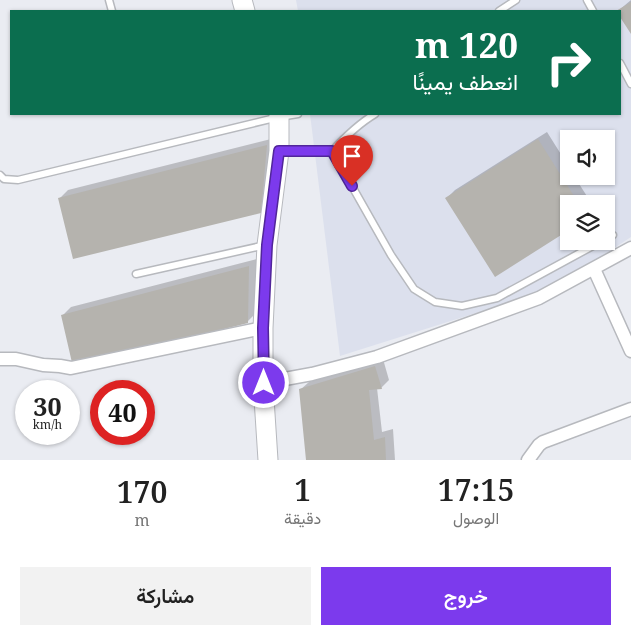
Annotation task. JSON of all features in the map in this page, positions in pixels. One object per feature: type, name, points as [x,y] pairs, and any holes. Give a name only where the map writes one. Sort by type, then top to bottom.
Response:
[{"type":"street","points":[[268,460],[263,328],[267,245],[279,151],[279,115]]},
{"type":"street","points":[[264,383],[312,374],[377,357],[539,298],[631,248]]},
{"type":"street","points":[[594,268],[631,351]]},
{"type":"street","points":[[0,359],[16,359],[71,368],[263,328]]},
{"type":"street","points":[[528,460],[543,442],[631,409]]},
{"type":"lane","points":[[501,10],[516,0]]},
{"type":"lane","points":[[621,65],[631,84]]},
{"type":"lane","points":[[0,175],[4,179],[18,180],[279,115]]},
{"type":"lane","points":[[279,151],[332,151],[348,134],[373,115]]},
{"type":"lane","points":[[332,151],[391,255],[414,289],[435,302],[462,306],[497,298],[585,250]]},
{"type":"lane","points":[[136,274],[267,245]]},
{"type":"shaded area","points":[[296,0],[631,0],[631,237],[615,248],[615,195],[560,195],[560,250],[611,250],[552,289],[340,356],[310,115],[621,115],[621,10],[298,10]]},
{"type":"building","points":[[631,2],[631,34],[621,19],[621,10],[618,10]]},
{"type":"building","points":[[538,139],[560,174],[560,185],[567,185],[573,195],[560,195],[560,236],[495,277],[445,198]]},
{"type":"building","points":[[267,145],[261,213],[73,259],[58,198]]},
{"type":"building","points":[[249,266],[248,323],[73,367],[61,315]]},
{"type":"building","points":[[375,366],[382,389],[369,390],[374,440],[385,437],[386,460],[306,460],[299,389]]},
{"type":"route","points":[[264,383],[263,328],[267,245],[279,151],[332,151],[352,186]]}]
